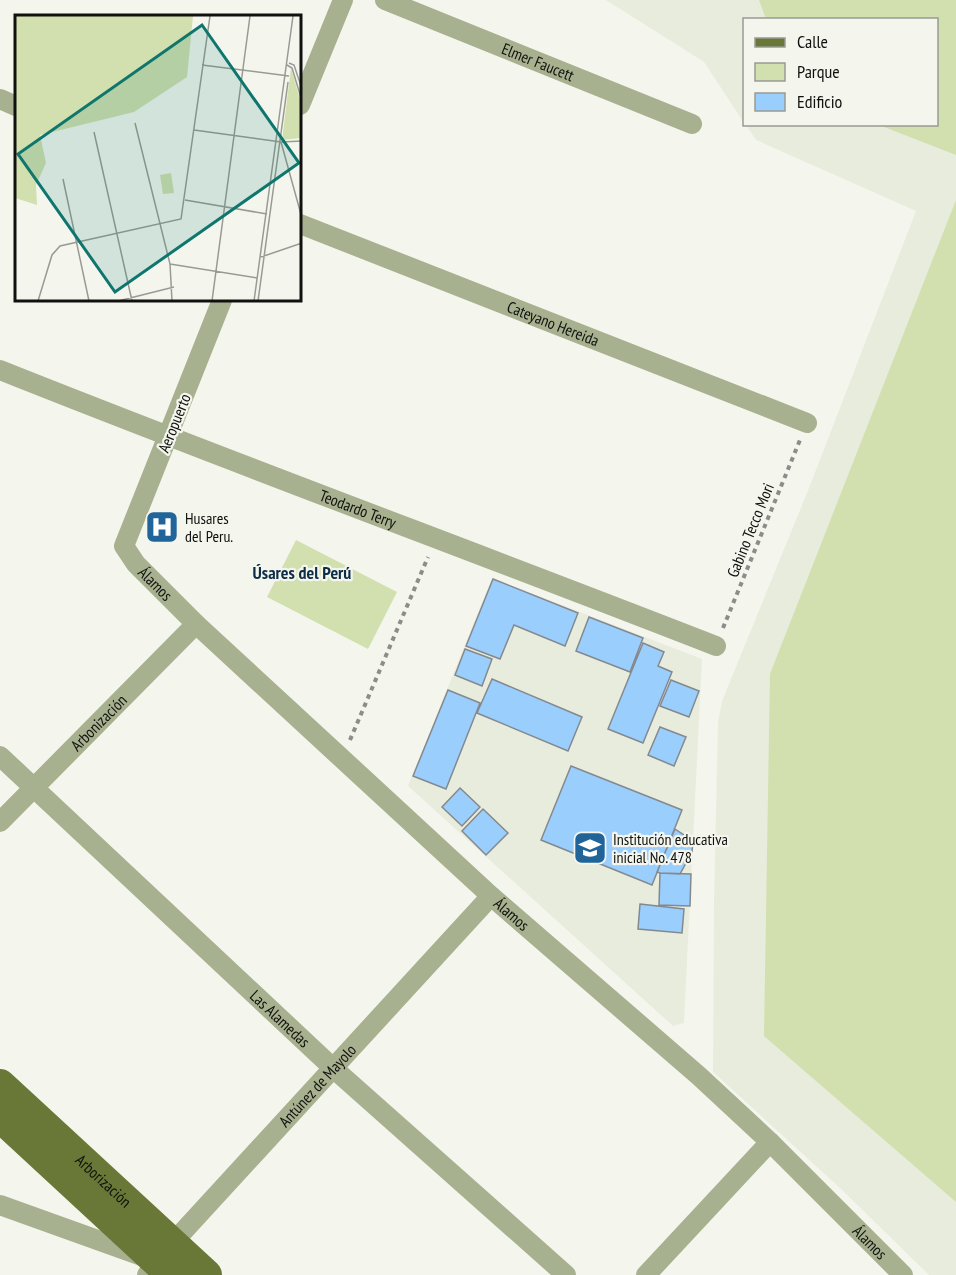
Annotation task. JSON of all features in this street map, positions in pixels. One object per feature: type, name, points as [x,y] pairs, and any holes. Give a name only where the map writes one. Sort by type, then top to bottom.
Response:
[{"type":"main road","name":"Arborización","points":[[0,1085],[162,1263]]},
{"type":"main road","name":"Arborización","points":[[0,1116],[162,1263],[206,1275]]},
{"type":"street","points":[[302,100],[343,0]]},
{"type":"street","name":"Elmer Faucett","points":[[385,0],[692,124]]},
{"type":"street","points":[[0,99],[15,105]]},
{"type":"street","name":"Cateyano Hereida","points":[[302,225],[807,423]]},
{"type":"street","name":"Aeropuerto","points":[[124,546],[169,438],[221,302]]},
{"type":"street","name":"Teodardo Terry","points":[[0,370],[169,438],[437,537],[716,646]]},
{"type":"street","name":"Álamos","points":[[124,546],[136,564],[196,624],[490,896],[699,1076],[770,1142],[903,1275]]},
{"type":"street","name":"Arbonización","points":[[0,822],[196,624]]},
{"type":"street","name":"Las Alamedas","points":[[0,756],[333,1068],[566,1275]]},
{"type":"street","name":"Antúnez de Mayolo","points":[[162,1263],[333,1068],[490,896]]},
{"type":"street","points":[[646,1275],[770,1142]]},
{"type":"street","points":[[0,1205],[162,1263]]},
{"type":"path","name":"Gabino Tecco Mori","points":[[716,646],[807,423]]},
{"type":"path","points":[[342,758],[437,537]]},
{"type":"shaded area","points":[[606,0],[956,0],[956,1275],[929,1275],[840,1188],[713,1072],[718,722],[722,701],[809,488],[916,211],[756,140],[747,126],[938,126],[938,18],[743,18],[743,121],[704,62]]},
{"type":"shaded area","points":[[492,578],[702,659],[684,1023],[673,1026],[408,786]]},
{"type":"green space","points":[[759,0],[956,0],[956,155],[882,126],[938,126],[938,18],[766,18]]},
{"type":"green space","points":[[956,200],[956,1202],[764,1036],[770,674]]},
{"type":"green space","points":[[296,540],[397,592],[368,649],[267,597]]},
{"type":"building","points":[[493,579],[578,613],[565,646],[514,625],[500,659],[466,646]]},
{"type":"building","points":[[589,617],[643,638],[630,672],[576,651]]},
{"type":"building","points":[[643,643],[664,652],[658,666],[672,672],[643,743],[608,729]]},
{"type":"building","points":[[465,649],[492,659],[482,686],[455,675]]},
{"type":"building","points":[[492,679],[582,717],[568,751],[477,713]]},
{"type":"building","points":[[671,680],[699,691],[689,717],[660,706]]},
{"type":"building","points":[[448,690],[480,703],[446,789],[413,776]]},
{"type":"building","points":[[660,727],[686,737],[674,766],[648,755]]},
{"type":"building","points":[[571,766],[682,810],[652,885],[541,840]]},
{"type":"building","points":[[460,788],[480,807],[462,826],[442,807]]},
{"type":"building","points":[[483,809],[508,833],[486,855],[462,831]]},
{"type":"building","points":[[675,829],[693,841],[692,852],[680,874],[657,872]]},
{"type":"building","points":[[660,873],[691,874],[690,906],[659,905]]},
{"type":"building","points":[[640,904],[684,909],[682,933],[638,929]]},
{"type":"place","name":"Husares del Peru.","points":[[162,527]]},
{"type":"place","name":"Institución educativa inicial No. 478","points":[[590,848]]},
{"type":"district","name":"Úsares del Perú","points":[[302,572]]}]
